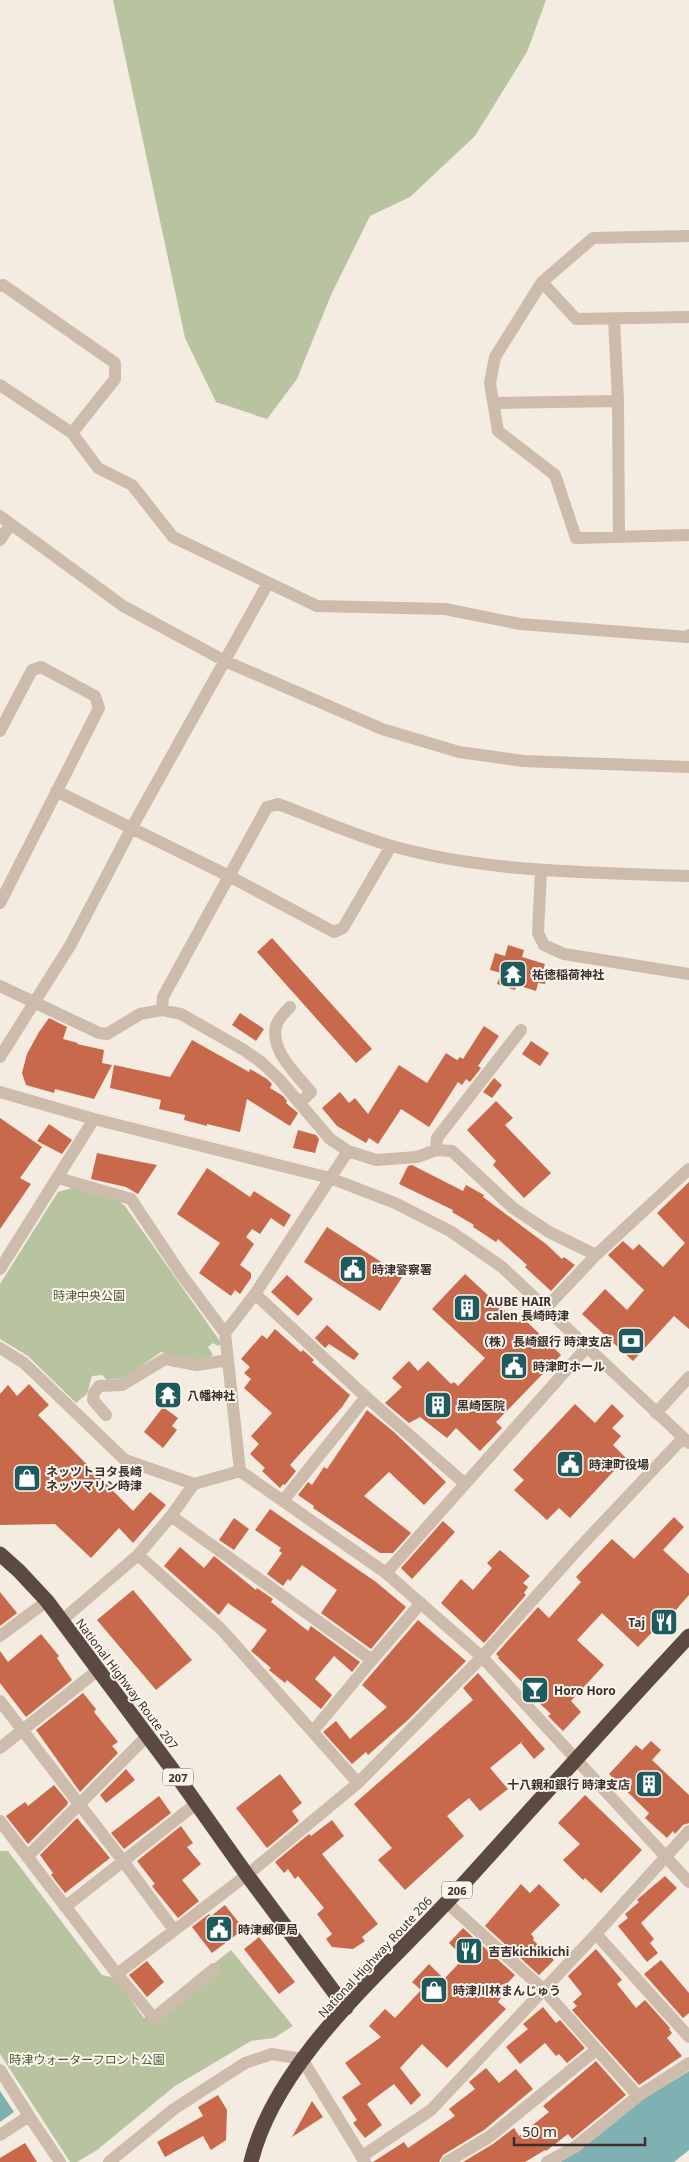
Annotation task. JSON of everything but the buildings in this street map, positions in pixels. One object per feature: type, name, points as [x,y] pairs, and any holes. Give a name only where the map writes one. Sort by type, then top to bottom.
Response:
[{"type":"highway","name":"National Highway Route 207","points":[[0,1554],[19,1571],[61,1620],[148,1735],[247,1875],[346,2008]]},
{"type":"highway","name":"National Highway Route 206","points":[[251,2162],[265,2122],[302,2059],[346,2008],[446,1902],[689,1636]]},
{"type":"street","points":[[689,236],[594,238],[542,282],[495,357],[490,383],[498,431],[555,475],[576,538],[689,535]]},
{"type":"street","points":[[542,282],[576,319],[689,318]]},
{"type":"street","points":[[0,286],[3,285],[115,363],[115,379],[72,433]]},
{"type":"street","points":[[614,319],[618,401],[619,538]]},
{"type":"street","points":[[0,385],[72,433],[98,468],[132,485],[173,537],[317,606],[445,609],[520,624],[686,637],[689,635]]},
{"type":"street","points":[[494,403],[618,401]]},
{"type":"street","points":[[0,516],[123,606],[225,661],[382,729],[459,752],[523,761],[689,767]]},
{"type":"street","points":[[0,540],[10,525]]},
{"type":"street","points":[[0,1057],[71,944],[131,829],[268,583]]},
{"type":"street","points":[[0,731],[32,670],[41,667],[95,696],[99,708],[0,903]]},
{"type":"street","points":[[56,790],[131,829],[229,876],[334,932],[343,928],[391,846]]},
{"type":"street","points":[[162,1010],[163,997],[267,807],[278,804],[391,846],[470,863],[541,870],[689,876]]},
{"type":"street","points":[[541,870],[538,933],[544,945],[564,954],[689,974]]},
{"type":"street","points":[[0,986],[34,1004],[99,1033],[107,1034],[140,1014],[162,1010],[181,1014],[244,1050],[280,1079],[330,1139],[348,1151],[376,1160],[417,1157],[436,1150],[452,1151],[513,1208],[549,1232],[596,1255]]},
{"type":"street","points":[[290,1007],[276,1026],[276,1041],[280,1052],[311,1092],[300,1103]]},
{"type":"street","points":[[436,1150],[437,1138],[521,1030]]},
{"type":"street","points":[[0,1092],[94,1119],[330,1178],[395,1203],[450,1230],[502,1267],[686,1441],[580,1547],[482,1657],[358,1783],[247,1875],[118,1974]]},
{"type":"street","points":[[0,1269],[94,1119]]},
{"type":"street","points":[[225,1333],[255,1294],[348,1151]]},
{"type":"street","points":[[546,1308],[596,1255],[689,1169]]},
{"type":"street","points":[[58,1178],[131,1199],[181,1274],[225,1333],[240,1471],[386,1573],[482,1657],[689,1882]]},
{"type":"street","points":[[255,1294],[366,1397],[464,1483]]},
{"type":"street","points":[[0,1348],[24,1363],[125,1460],[194,1484],[240,1471]]},
{"type":"street","points":[[386,1573],[586,1348]]},
{"type":"street","points":[[106,1415],[93,1400],[94,1393],[99,1386],[122,1385],[166,1359],[197,1365],[228,1360]]},
{"type":"street","points":[[656,1413],[689,1377]]},
{"type":"street","points":[[284,1501],[366,1397]]},
{"type":"street","points":[[61,1620],[138,1555],[171,1516],[194,1484]]},
{"type":"street","points":[[171,1516],[372,1660]]},
{"type":"street","points":[[138,1555],[220,1629],[358,1783]]},
{"type":"street","points":[[0,1636],[46,1601]]},
{"type":"street","points":[[313,1731],[421,1603]]},
{"type":"street","points":[[0,1748],[98,1670]]},
{"type":"street","points":[[0,1701],[174,1930]]},
{"type":"street","points":[[27,1858],[148,1735]]},
{"type":"street","points":[[65,1907],[197,1803]]},
{"type":"street","points":[[0,1821],[65,1907],[154,2018],[214,1969]]},
{"type":"street","points":[[109,2162],[174,2109],[245,2063],[272,2054],[302,2059],[363,2159],[431,2110],[542,1989],[596,1934],[689,1831]]},
{"type":"street","points":[[446,1902],[542,1989],[638,2096]]},
{"type":"street","points":[[596,1934],[689,2037]]},
{"type":"street","points":[[447,2162],[489,2137],[596,2050]]},
{"type":"street","points":[[547,2162],[575,2146],[638,2096],[689,2063]]},
{"type":"street","points":[[0,2070],[60,2162]]},
{"type":"street","points":[[0,2135],[29,2116]]},
{"type":"green space","points":[[113,0],[546,0],[527,52],[475,136],[410,197],[370,216],[331,295],[297,379],[267,419],[216,402],[185,338]]},
{"type":"green space","name":"時津中央公園","points":[[72,1188],[117,1200],[125,1206],[222,1344],[218,1346],[213,1343],[208,1347],[213,1355],[207,1358],[194,1359],[161,1352],[125,1378],[107,1380],[102,1375],[92,1376],[87,1394],[76,1403],[28,1356],[0,1339],[0,1284],[58,1192]]},
{"type":"green space","name":"時津ウォーターフロント公園","points":[[0,1851],[8,1851],[102,1975],[115,1978],[144,2018],[231,1950],[293,2026],[274,2038],[251,2041],[175,2086],[97,2150],[77,2162],[70,2162],[0,2054]]},
{"type":"water","points":[[689,2071],[689,2150],[674,2162],[560,2162],[579,2151],[645,2098]]},
{"type":"water","points":[[0,2091],[14,2112],[0,2122]]},
{"type":"place","name":"祐徳稲荷神社","points":[[513,974]]},
{"type":"place","name":"時津警察署","points":[[353,1269]]},
{"type":"place","name":"AUBE HAIR calen 長崎時津","points":[[467,1308]]},
{"type":"place","name":"（株）長崎銀行 時津支店","points":[[631,1341]]},
{"type":"place","name":"時津町ホール","points":[[514,1366]]},
{"type":"place","name":"八幡神社","points":[[168,1395]]},
{"type":"place","name":"黒崎医院","points":[[438,1405]]},
{"type":"place","name":"時津町役場","points":[[570,1464]]},
{"type":"place","name":"ネッツトヨタ長崎 ネッツマリン時津","points":[[27,1478]]},
{"type":"place","name":"Taj","points":[[664,1622]]},
{"type":"place","name":"Horo Horo","points":[[535,1690]]},
{"type":"place","name":"十八親和銀行 時津支店","points":[[649,1784]]},
{"type":"place","name":"時津郵便局","points":[[219,1929]]},
{"type":"place","name":"吉吉kichikichi","points":[[469,1951]]},
{"type":"place","name":"時津川林まんじゅう","points":[[434,1990]]}]
